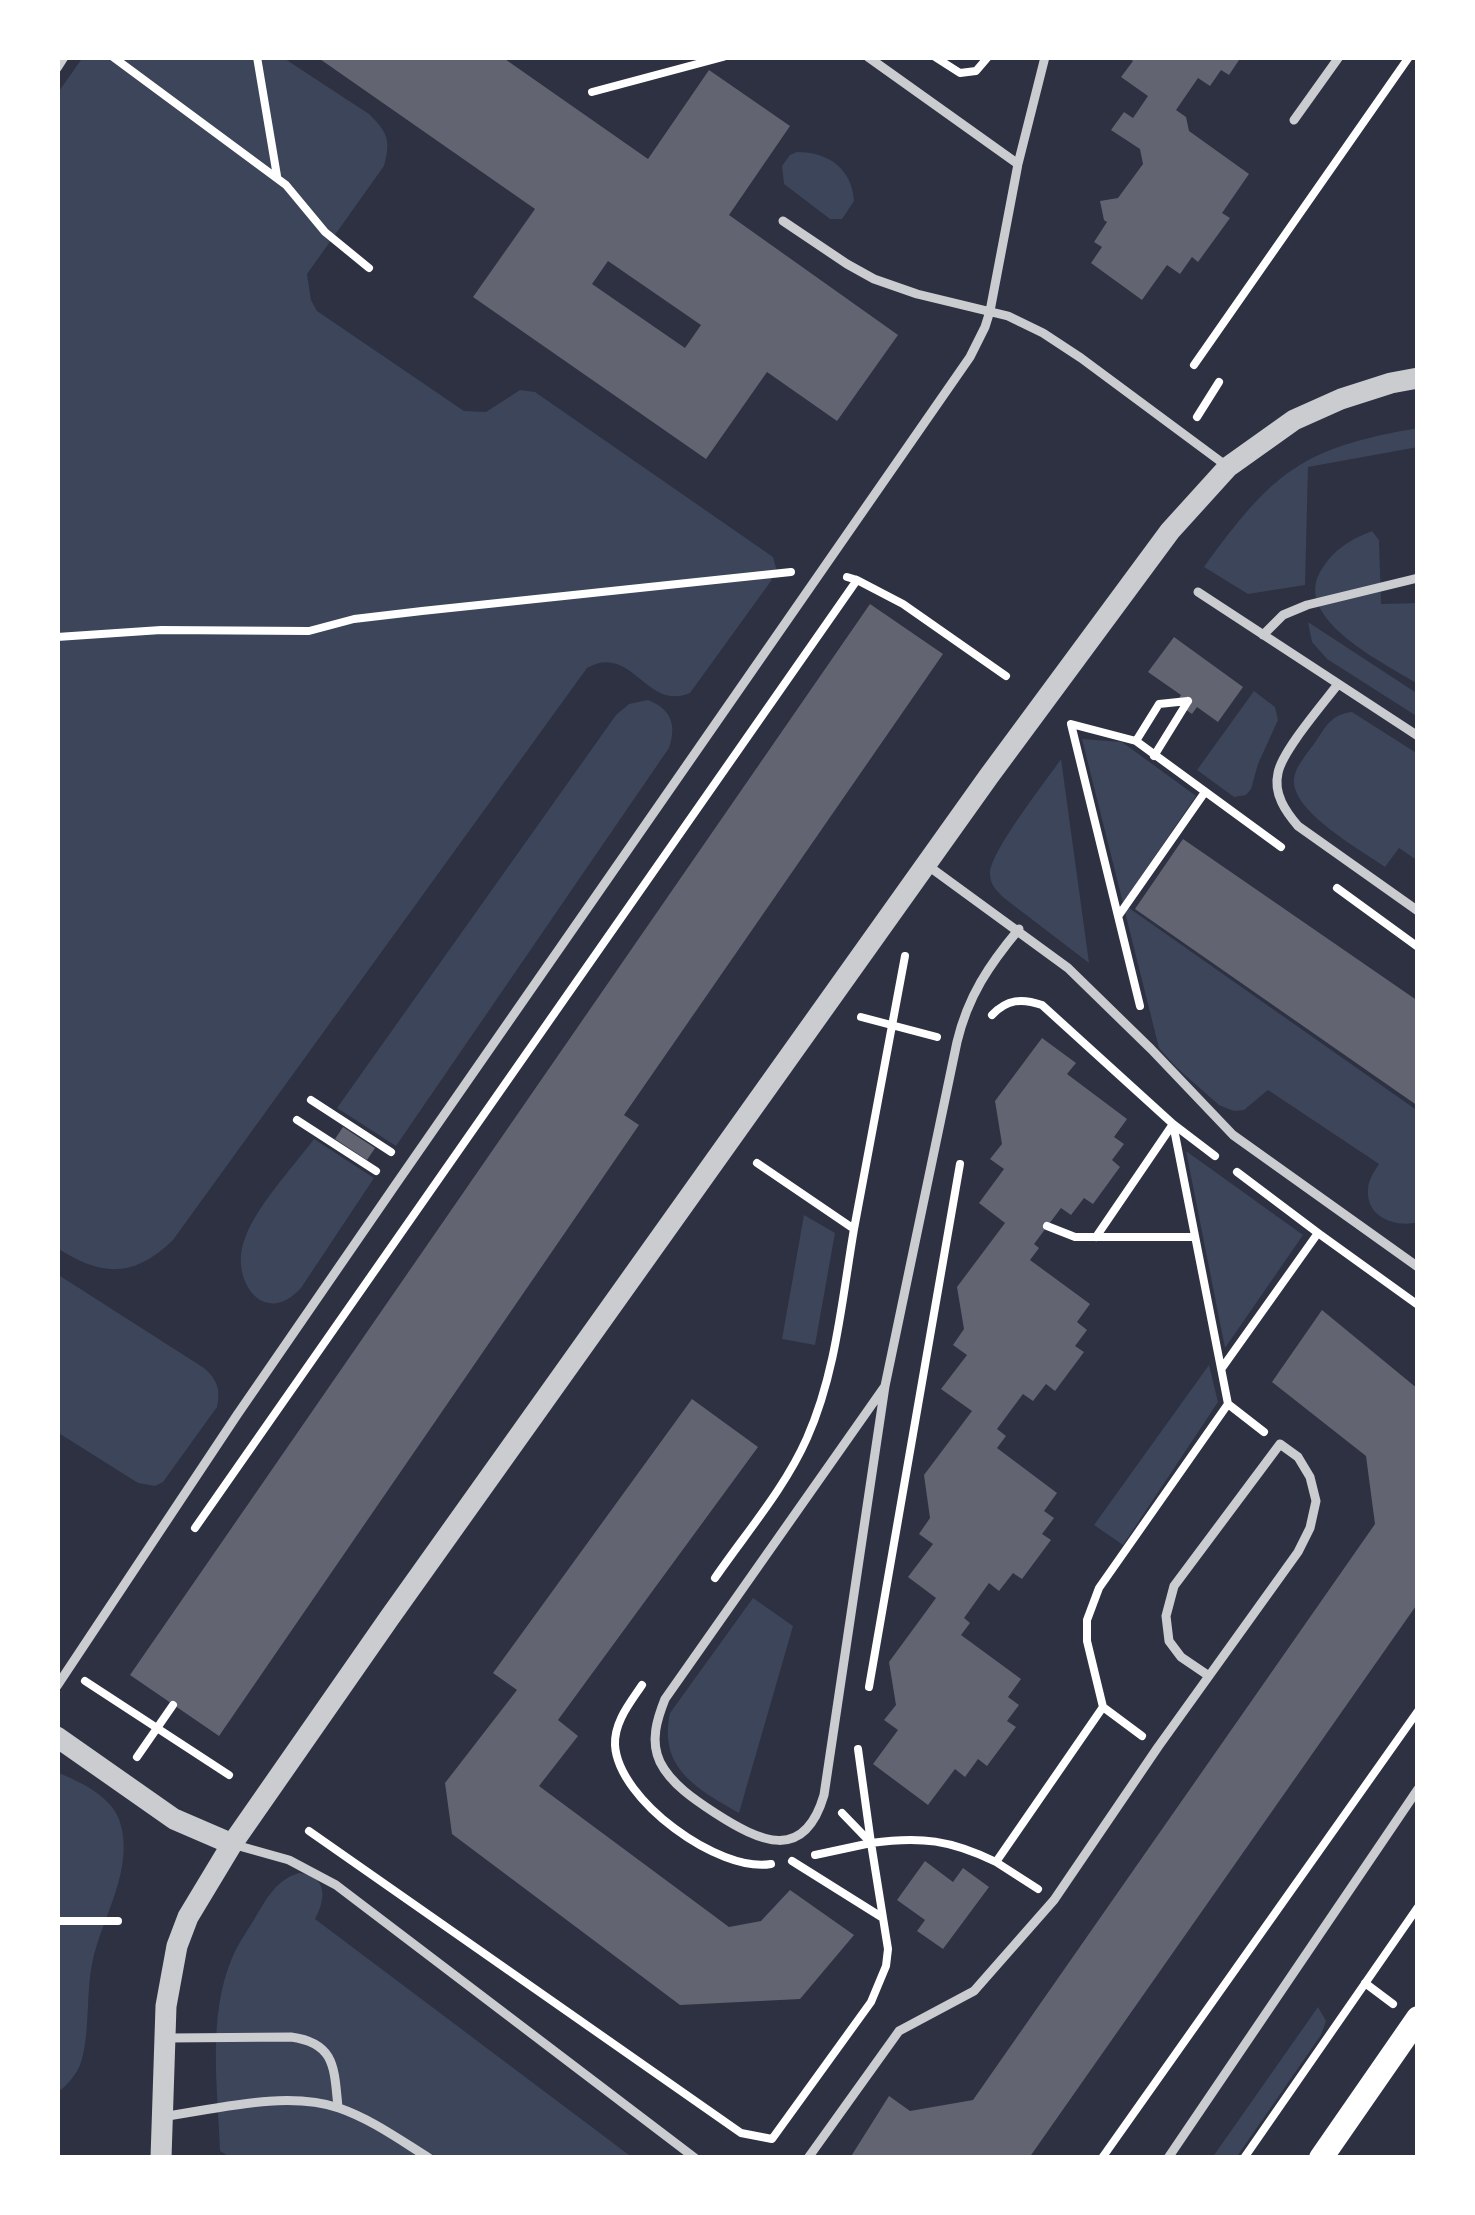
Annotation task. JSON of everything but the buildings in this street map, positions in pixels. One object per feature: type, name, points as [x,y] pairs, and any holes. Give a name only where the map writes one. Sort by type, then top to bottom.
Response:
[{"type":"main road","points":[[1322,2158],[1418,2018]]},
{"type":"street","points":[[161,2158],[163,2038],[177,1946],[194,1906],[232,1844],[390,1617],[1142,566],[1196,500],[1228,467],[1294,420],[1341,399],[1418,378]]},
{"type":"street","points":[[57,1737],[174,1819],[232,1844]]},
{"type":"lane","points":[[57,68],[64,57]]},
{"type":"lane","points":[[868,57],[1018,164]]},
{"type":"lane","points":[[57,1686],[396,1184],[959,375],[990,311],[1018,164],[1045,57]]},
{"type":"lane","points":[[1294,120],[1340,57]]},
{"type":"lane","points":[[783,221],[847,265],[887,285],[1025,324],[1061,344],[1228,467]]},
{"type":"lane","points":[[1263,635],[1282,615],[1307,604],[1418,578]]},
{"type":"lane","points":[[1198,592],[1418,736]]},
{"type":"lane","points":[[1338,684],[1284,759],[1277,775],[1278,793],[1298,826],[1418,910]]},
{"type":"lane","points":[[927,865],[1068,968],[1233,1136],[1418,1267]]},
{"type":"lane","points":[[885,1387],[665,1699],[656,1720],[661,1762],[673,1779],[687,1794],[757,1838],[772,1841],[801,1834],[813,1824],[824,1795],[885,1387],[957,1042],[979,981],[1018,929]]},
{"type":"lane","points":[[808,2158],[899,2031],[974,1991],[1054,1900],[1298,1552],[1316,1501],[1298,1457],[1280,1444],[1174,1586],[1166,1616],[1169,1641],[1181,1657],[1209,1676]]},
{"type":"lane","points":[[1168,2158],[1418,1789]]},
{"type":"lane","points":[[232,1844],[289,1860],[336,1885],[694,2158]]},
{"type":"lane","points":[[163,2038],[309,2039],[322,2046],[332,2062],[338,2107]]},
{"type":"lane","points":[[162,2116],[283,2101],[317,2102],[359,2116],[429,2158]]},
{"type":"path","points":[[112,57],[277,178],[325,232],[369,268]]},
{"type":"path","points":[[256,57],[277,178]]},
{"type":"path","points":[[592,92],[723,57]]},
{"type":"path","points":[[934,57],[960,74],[976,71],[988,57]]},
{"type":"path","points":[[1194,365],[1409,57]]},
{"type":"path","points":[[1186,434],[1219,382]]},
{"type":"path","points":[[57,637],[309,631],[354,619],[820,569],[857,580],[903,604],[1006,676]]},
{"type":"path","points":[[194,1531],[857,580]]},
{"type":"path","points":[[1136,741],[1159,704],[1188,701],[1154,756]]},
{"type":"path","points":[[1151,1049],[1071,724],[1136,741],[1282,848]]},
{"type":"path","points":[[1118,916],[1205,792]]},
{"type":"path","points":[[1321,877],[1418,947]]},
{"type":"path","points":[[854,1229],[905,956]]},
{"type":"path","points":[[861,1017],[980,1046],[988,1020],[1005,1004],[1016,1000],[1042,1005],[1173,1124],[1418,1306]]},
{"type":"path","points":[[311,1100],[410,1164]]},
{"type":"path","points":[[297,1120],[396,1184]]},
{"type":"path","points":[[1096,1237],[1173,1124]]},
{"type":"path","points":[[1173,1124],[1228,1404],[1280,1444]]},
{"type":"path","points":[[866,1702],[961,1159]]},
{"type":"path","points":[[1047,1226],[1067,1235],[1196,1237]]},
{"type":"path","points":[[1222,1368],[1318,1233]]},
{"type":"path","points":[[1158,1747],[1103,1707],[1087,1641],[1087,1620],[1091,1603],[1228,1404]]},
{"type":"path","points":[[68,1669],[229,1775]]},
{"type":"path","points":[[77,1696],[87,1682]]},
{"type":"path","points":[[136,1758],[173,1705]]},
{"type":"path","points":[[996,1862],[1103,1707]]},
{"type":"path","points":[[1102,2158],[1418,1711]]},
{"type":"path","points":[[119,1746],[154,1768]]},
{"type":"path","points":[[309,1832],[741,2133],[772,2139],[871,2002],[886,1966],[888,1949],[858,1748]]},
{"type":"path","points":[[824,1795],[871,1843]]},
{"type":"path","points":[[883,1918],[791,1860],[871,1843],[932,1839],[996,1862],[1054,1900]]},
{"type":"path","points":[[1244,2158],[1418,1907]]},
{"type":"path","points":[[57,1921],[118,1921]]},
{"type":"shaded area","points":[[83,57],[282,57],[369,114],[386,137],[384,166],[307,274],[317,311],[464,411],[486,412],[520,390],[535,392],[773,557],[776,568],[690,693],[662,693],[616,664],[603,662],[587,668],[173,1240],[145,1261],[117,1269],[89,1264],[57,1248],[57,94]]},
{"type":"shaded area","points":[[797,152],[829,159],[844,171],[854,201],[842,219],[830,219],[784,184],[782,166]]},
{"type":"shaded area","points":[[1418,428],[1418,447],[1308,467],[1305,585],[1248,594],[1204,567],[1250,508],[1293,469],[1345,445]]},
{"type":"shaded area","points":[[1372,531],[1379,540],[1381,604],[1418,603],[1418,684],[1347,638],[1319,607],[1315,590],[1325,564],[1342,547]]},
{"type":"shaded area","points":[[1308,622],[1418,694],[1418,717],[1327,659],[1312,642]]},
{"type":"shaded area","points":[[1254,691],[1275,707],[1278,720],[1251,789],[1234,797],[1197,770]]},
{"type":"shaded area","points":[[648,700],[670,719],[669,748],[396,1146],[337,1108],[616,715],[629,704]]},
{"type":"shaded area","points":[[1352,712],[1418,754],[1418,861],[1399,848],[1385,867],[1331,830],[1298,795],[1294,777],[1302,761],[1330,722]]},
{"type":"shaded area","points":[[1082,739],[1122,742],[1196,796],[1123,903]]},
{"type":"shaded area","points":[[1061,759],[1089,963],[1004,898],[990,878],[1008,834]]},
{"type":"shaded area","points":[[1129,908],[1418,1111],[1418,1222],[1392,1222],[1377,1214],[1368,1190],[1379,1164],[1268,1090],[1244,1110],[1234,1111],[1219,1105],[1177,1068],[1159,1048],[1125,912]]},
{"type":"shaded area","points":[[314,1139],[374,1178],[301,1288],[287,1299],[263,1301],[246,1284],[241,1256],[244,1241],[265,1202]]},
{"type":"shaded area","points":[[1186,1151],[1303,1235],[1225,1348]]},
{"type":"shaded area","points":[[804,1215],[835,1233],[815,1345],[782,1339]]},
{"type":"shaded area","points":[[57,1274],[204,1368],[215,1381],[217,1407],[163,1482],[155,1486],[138,1483],[57,1432]]},
{"type":"shaded area","points":[[1209,1365],[1218,1402],[1123,1545],[1094,1525]]},
{"type":"shaded area","points":[[753,1598],[793,1626],[739,1813],[684,1775],[675,1762],[668,1732],[670,1713]]},
{"type":"shaded area","points":[[57,1772],[110,1805],[120,1822],[123,1858],[92,1964],[80,2065],[57,2093]]},
{"type":"shaded area","points":[[299,1873],[320,1884],[321,1904],[315,1919],[633,2158],[231,2158],[220,2151],[216,2053],[224,1981],[237,1948],[268,1897],[284,1880]]},
{"type":"shaded area","points":[[1318,2007],[1326,2021],[1321,2035],[1236,2158],[1212,2158]]}]
